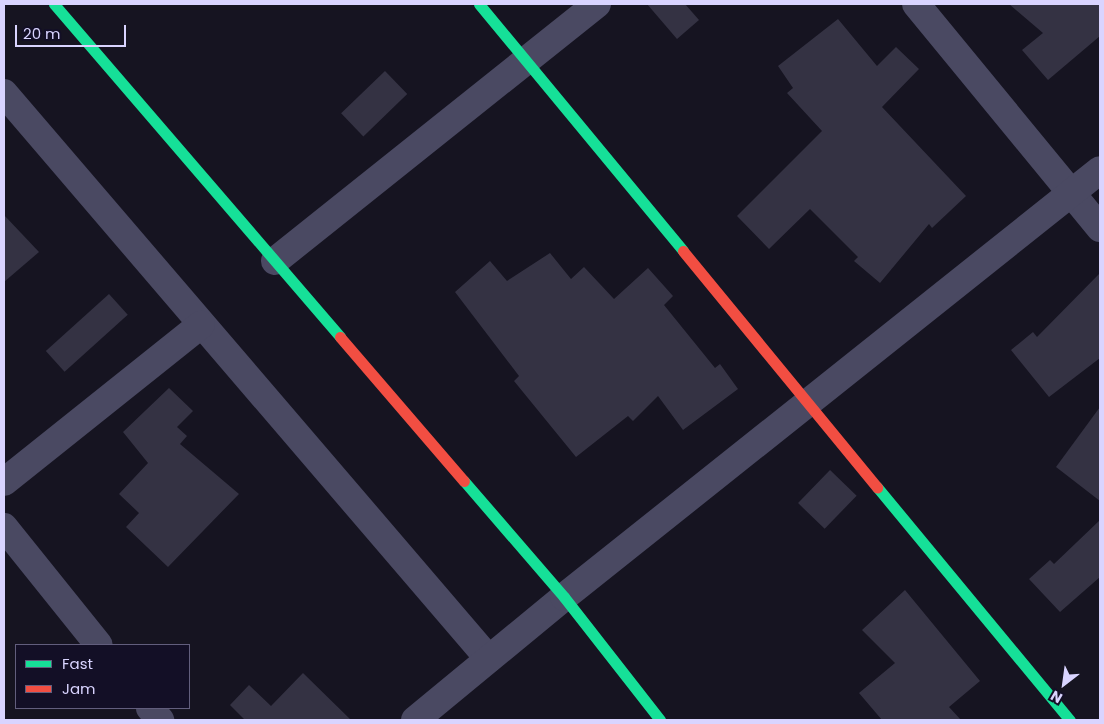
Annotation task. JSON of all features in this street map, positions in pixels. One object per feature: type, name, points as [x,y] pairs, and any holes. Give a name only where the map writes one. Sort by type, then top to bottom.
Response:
[{"type":"street","points":[[54,4],[564,597],[660,720]]},
{"type":"street","points":[[479,4],[806,404],[1070,720]]},
{"type":"street","points":[[275,261],[527,62],[597,4]]},
{"type":"street","points":[[916,4],[1100,228]]},
{"type":"street","points":[[4,93],[201,325],[490,659]]},
{"type":"street","points":[[416,720],[564,597],[1100,170]]},
{"type":"street","points":[[4,482],[201,325]]},
{"type":"street","points":[[4,527],[98,644]]},
{"type":"street","points":[[151,709],[160,720]]},
{"type":"building","points":[[647,4],[685,4],[699,20],[677,39]]},
{"type":"building","points":[[1009,4],[1100,4],[1100,36],[1048,80],[1022,50],[1043,33]]},
{"type":"building","points":[[838,19],[877,66],[896,47],[919,69],[882,107],[966,196],[932,228],[929,224],[880,283],[854,261],[858,257],[810,209],[769,249],[737,216],[822,131],[787,93],[793,88],[778,66]]},
{"type":"building","points":[[385,71],[407,94],[363,136],[341,113]]},
{"type":"building","points":[[4,215],[39,252],[4,282]]},
{"type":"building","points":[[550,253],[571,279],[584,267],[614,299],[648,268],[673,296],[664,305],[715,368],[720,364],[738,389],[683,430],[658,396],[633,421],[628,416],[576,457],[514,381],[519,376],[455,292],[490,261],[507,281]]},
{"type":"building","points":[[1100,273],[1100,358],[1049,397],[1011,350],[1033,332],[1037,337]]},
{"type":"building","points":[[109,294],[128,315],[65,372],[46,351]]},
{"type":"building","points":[[169,388],[193,411],[177,427],[187,436],[180,444],[239,494],[168,567],[126,527],[139,513],[119,494],[148,463],[123,432]]},
{"type":"building","points":[[1100,407],[1100,501],[1056,467]]},
{"type":"building","points":[[830,470],[857,496],[825,529],[798,503]]},
{"type":"building","points":[[1100,520],[1100,577],[1060,612],[1029,579],[1050,560],[1054,564]]},
{"type":"building","points":[[905,590],[980,681],[949,707],[961,720],[882,720],[859,693],[895,663],[862,630]]},
{"type":"building","points":[[303,673],[351,720],[245,720],[230,705],[249,685],[271,706]]},
{"type":"traffic: fast","points":[[54,4],[340,337]]},
{"type":"traffic: fast","points":[[479,4],[683,251]]},
{"type":"traffic: fast","points":[[464,481],[564,597],[660,720]]},
{"type":"traffic: fast","points":[[877,487],[1070,720]]},
{"type":"traffic: jam","points":[[683,251],[877,487]]},
{"type":"traffic: jam","points":[[340,337],[464,481]]}]
